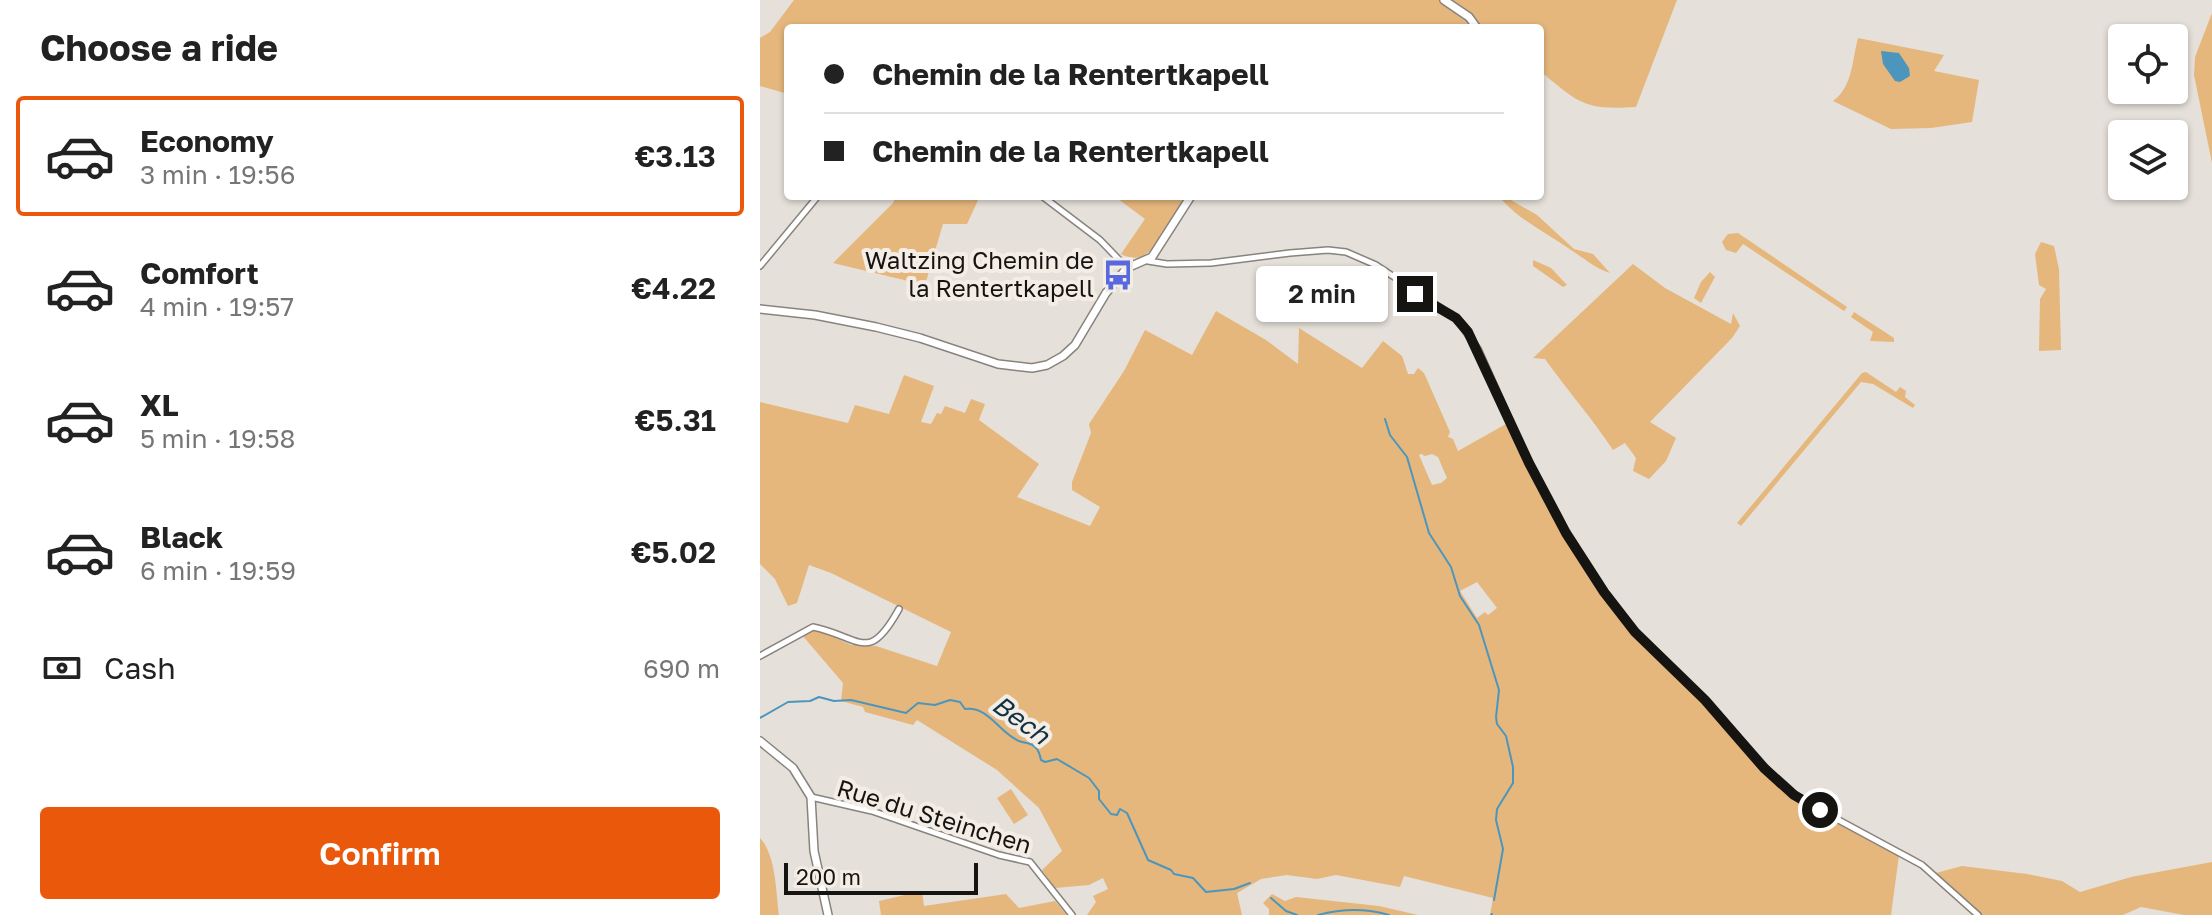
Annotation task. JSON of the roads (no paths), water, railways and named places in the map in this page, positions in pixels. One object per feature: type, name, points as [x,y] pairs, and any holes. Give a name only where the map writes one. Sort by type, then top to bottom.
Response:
[{"type":"street","points":[[1444,0],[1474,24]]},
{"type":"street","points":[[760,266],[815,200]]},
{"type":"street","points":[[1047,200],[1100,240],[1127,268]]},
{"type":"street","points":[[760,309],[815,315],[876,327],[998,364],[1032,368],[1047,365],[1075,345],[1106,293],[1127,268],[1147,260],[1157,249],[1188,200]]},
{"type":"street","points":[[1147,260],[1167,264],[1211,263],[1290,253],[1346,252],[1376,265],[1456,318],[1478,349],[1529,463],[1566,533],[1604,592],[1635,632],[1705,700],[1780,784],[1807,803],[1922,865],[1978,915]]},
{"type":"street","points":[[760,656],[813,627],[853,641],[875,642],[885,634],[899,609]]},
{"type":"street","points":[[760,741],[793,768],[811,797],[814,851],[828,915]]},
{"type":"street","name":"Rue du Steinchen","points":[[811,797],[872,811],[999,855],[1030,862],[1072,915]]},
{"type":"water","points":[[1881,51],[1899,53],[1909,68],[1910,76],[1900,82],[1895,81],[1883,64]]},
{"type":"waterway","points":[[1385,419],[1390,435],[1407,457],[1429,533],[1451,567],[1460,596],[1479,625],[1499,690],[1497,724],[1506,736],[1513,783],[1497,809],[1496,820],[1503,849],[1494,900]]},
{"type":"waterway","name":"Bech","points":[[760,718],[788,702],[810,701],[819,697],[834,701],[851,700],[906,713],[918,703],[935,705],[950,700],[960,702],[965,709],[973,709],[987,716],[1012,737],[1034,746],[1041,760],[1057,759],[1089,778],[1099,791],[1099,799],[1111,814],[1117,815],[1120,809],[1127,813],[1148,860],[1174,874],[1193,878],[1206,892],[1234,889],[1250,883]]},
{"type":"waterway","name":"Bech","points":[[1271,898],[1286,911],[1297,915]]},
{"type":"waterway","name":"Bech","points":[[1318,915],[1353,910],[1389,915]]},
{"type":"place","name":"Waltzing Chemin de la Rentertkapell","points":[[1118,275]]}]
